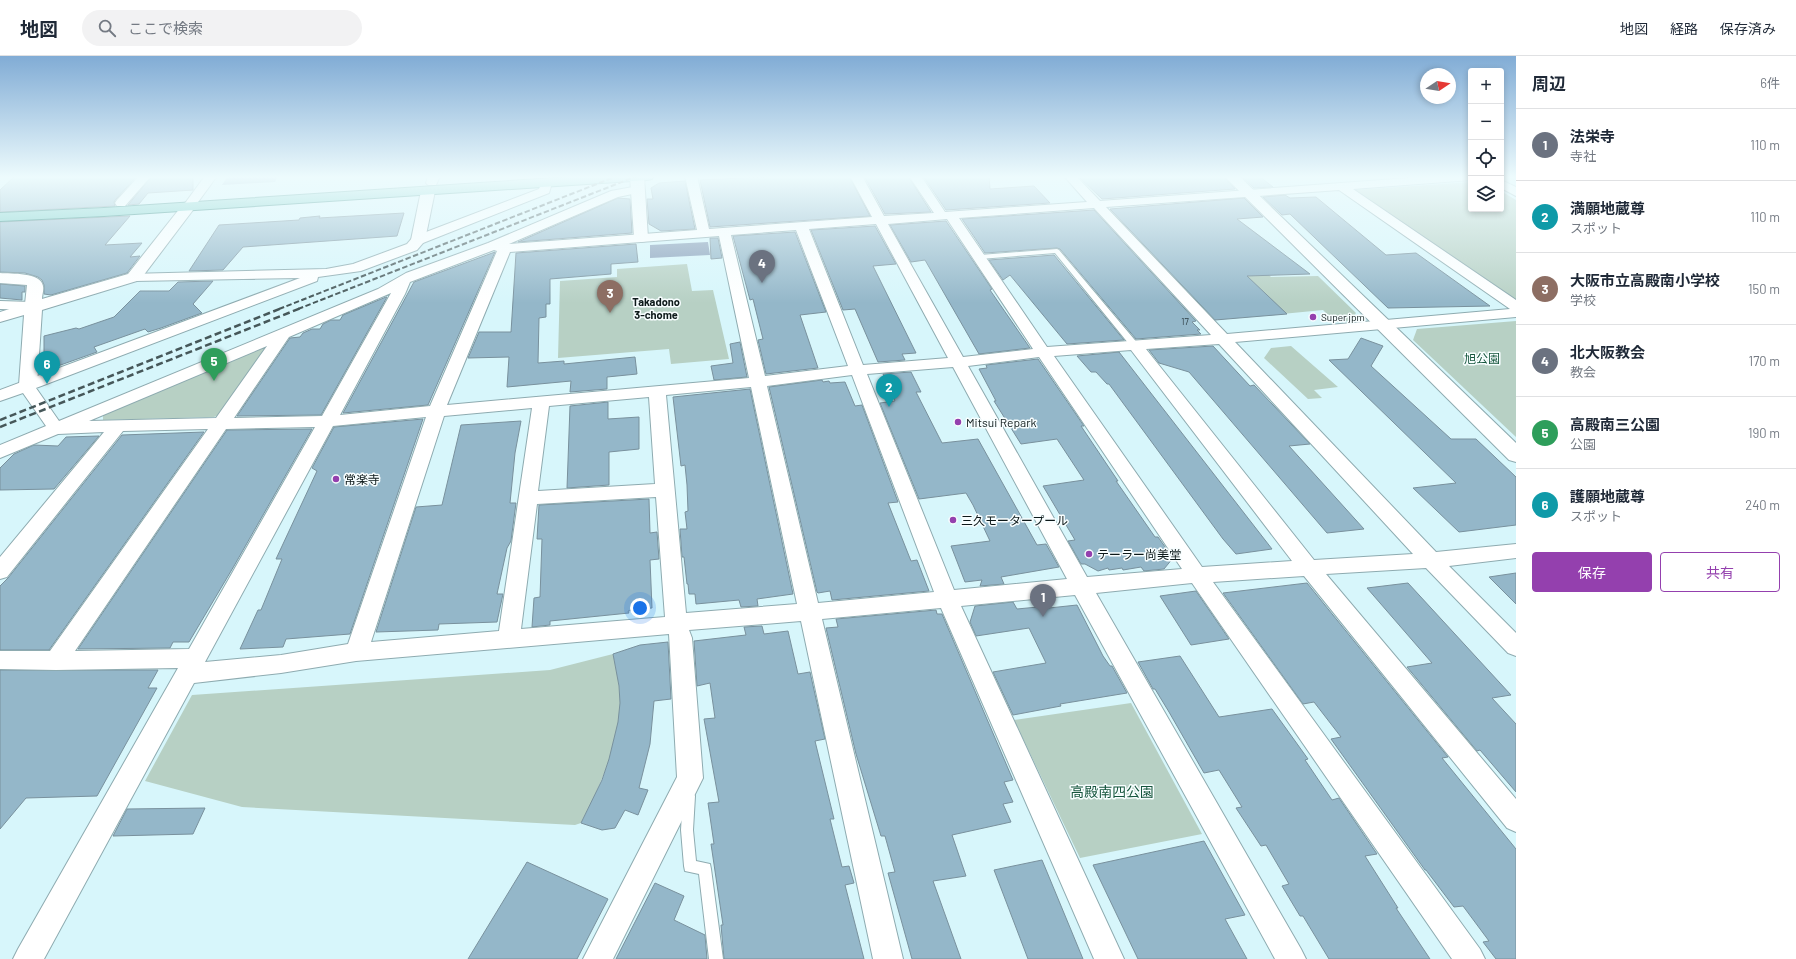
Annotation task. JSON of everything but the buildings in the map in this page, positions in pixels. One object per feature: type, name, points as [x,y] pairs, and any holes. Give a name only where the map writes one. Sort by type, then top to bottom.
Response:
[{"type":"street","points":[[134,277],[180,218]]},
{"type":"street","points":[[0,317],[134,277],[326,273],[356,268],[412,247],[418,240],[423,218]]},
{"type":"street","points":[[418,240],[475,218]]},
{"type":"street","points":[[0,452],[383,292],[403,282],[411,276],[437,266],[499,247],[562,218]]},
{"type":"street","points":[[641,218],[641,238]]},
{"type":"street","points":[[701,218],[704,233]]},
{"type":"street","points":[[499,247],[905,218]]},
{"type":"street","points":[[949,218],[980,257],[1043,352],[1197,575],[1470,959]]},
{"type":"street","points":[[1110,218],[1431,560],[1516,647]]},
{"type":"street","points":[[1274,218],[1516,455]]},
{"type":"street","points":[[1387,218],[1516,307]]},
{"type":"street","points":[[880,220],[1081,586],[1292,959]]},
{"type":"street","points":[[801,226],[947,598],[1109,959]]},
{"type":"street","points":[[724,232],[888,959]]},
{"type":"street","points":[[356,652],[437,410],[499,247]]},
{"type":"street","points":[[404,250],[437,266]]},
{"type":"street","points":[[0,396],[326,273]]},
{"type":"street","points":[[0,278],[22,279],[33,282],[28,389],[56,429]]},
{"type":"street","points":[[28,959],[328,421],[398,294],[403,282]]},
{"type":"street","points":[[0,305],[33,306]]},
{"type":"street","points":[[56,429],[328,421],[757,382],[857,370],[959,362],[1043,352],[1383,326],[1516,313]]},
{"type":"street","points":[[56,661],[284,333]]},
{"type":"street","points":[[1136,346],[1309,568],[1516,819]]},
{"type":"street","points":[[598,959],[690,778],[681,638],[676,625],[657,390]]},
{"type":"street","points":[[509,640],[541,401]]},
{"type":"street","points":[[0,571],[118,426]]},
{"type":"street","points":[[528,498],[665,490]]},
{"type":"street","points":[[0,660],[192,666],[281,664],[356,652],[676,625],[686,622],[810,612],[1197,575],[1431,560],[1516,551]]},
{"type":"lane","points":[[980,257],[1057,251],[1136,346]]},
{"type":"lane","points":[[690,778],[687,830],[690,866],[705,869],[716,959]]},
{"type":"green space","points":[[1394,218],[1516,218],[1516,303]]},
{"type":"green space","points":[[687,264],[692,291],[713,290],[729,359],[671,364],[669,349],[558,358],[560,281],[617,277],[617,269]]},
{"type":"green space","points":[[1260,266],[1271,277],[1318,276],[1356,313],[1350,321],[1335,322],[1323,310],[1282,314],[1234,267]]},
{"type":"green space","name":"旭公園","points":[[1516,321],[1516,437],[1413,340],[1417,329]]},
{"type":"green space","points":[[1291,346],[1338,387],[1314,390],[1322,398],[1308,399],[1264,358],[1271,348]]},
{"type":"green space","points":[[262,348],[266,349],[223,413],[214,417],[103,420],[103,415]]},
{"type":"green space","points":[[613,654],[620,697],[619,719],[616,734],[607,765],[595,795],[581,823],[575,825],[242,807],[145,781],[192,695],[550,670]]},
{"type":"green space","name":"高殿南四公園","points":[[1131,703],[1202,834],[1080,858],[1014,720]]},
{"type":"water","points":[[708,242],[710,255],[650,258],[650,245]]},
{"type":"railway","points":[[279,309],[510,218]]},
{"type":"railway","points":[[298,309],[530,218]]},
{"type":"railway","points":[[0,420],[282,308]]},
{"type":"railway","points":[[0,427],[301,308]]},
{"type":"place","name":"北大阪教会","points":[[762,283]]},
{"type":"place","name":"大阪市立高殿南小学校","points":[[610,313]]},
{"type":"place","name":"Super jpm","points":[[1313,317]]},
{"type":"place","name":"高殿南三公園","points":[[214,381]]},
{"type":"place","name":"護願地蔵尊","points":[[47,384]]},
{"type":"place","name":"満願地蔵尊","points":[[889,407]]},
{"type":"place","name":"Mitsui Repark","points":[[958,422]]},
{"type":"place","name":"常楽寺","points":[[336,479]]},
{"type":"place","name":"三久モータープール","points":[[953,520]]},
{"type":"place","name":"テーラー尚美堂","points":[[1089,554]]},
{"type":"place","name":"法栄寺","points":[[1043,617]]},
{"type":"district","name":"Takadono 3-chome","points":[[656,307]]}]
